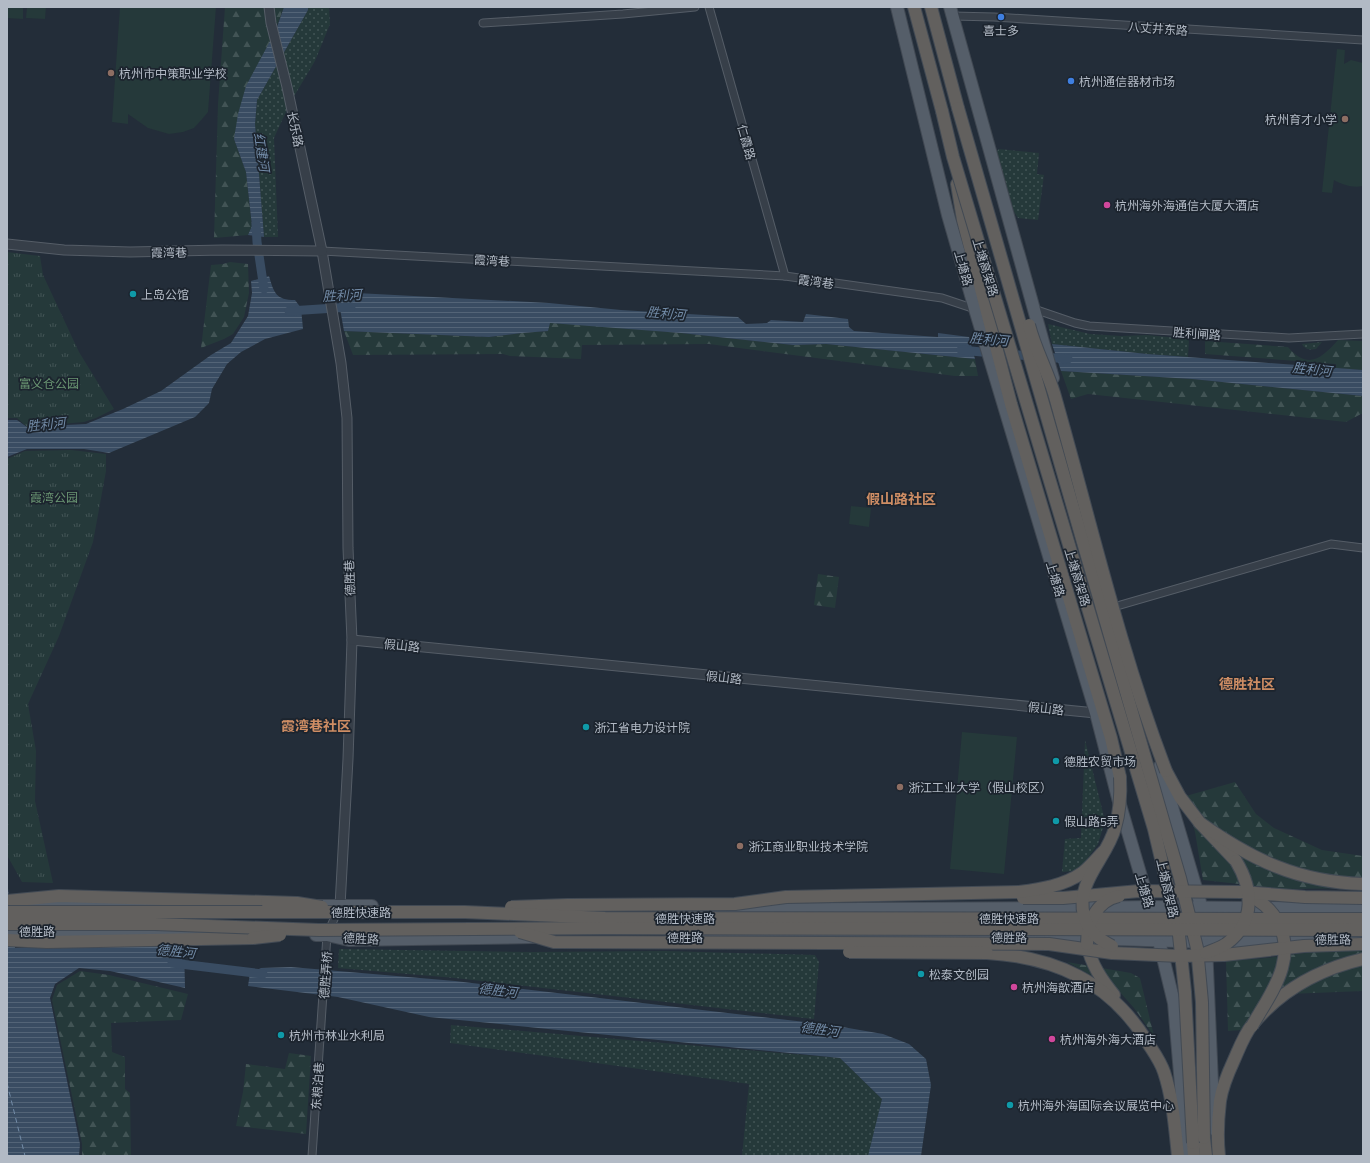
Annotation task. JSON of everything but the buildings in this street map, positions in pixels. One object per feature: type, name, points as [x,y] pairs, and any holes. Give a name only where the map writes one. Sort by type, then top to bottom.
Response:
[{"type":"highway","name":"上塘高架路","points":[[914,7],[953,157],[1154,829],[1179,934],[1185,992],[1194,1156]]},
{"type":"highway","name":"上塘高架路","points":[[931,7],[974,164],[1167,834],[1197,948],[1202,1002],[1204,1138],[1206,1156]]},
{"type":"highway","points":[[953,157],[963,220],[1009,396],[1111,738],[1120,777],[1121,800],[1115,829],[1084,890],[1083,913],[1089,928],[1095,936],[1134,954]]},
{"type":"highway","points":[[974,164],[999,226],[1030,332],[1053,391],[1111,602],[1148,726],[1166,771],[1180,797],[1200,823],[1236,861],[1243,872],[1246,882],[1250,899],[1244,921],[1234,936],[1219,948],[1202,955]]},
{"type":"highway","points":[[1200,823],[1227,842],[1278,868],[1318,879],[1340,883],[1363,884]]},
{"type":"highway","points":[[735,904],[786,897],[1019,892],[1044,889],[1065,882],[1082,873],[1104,851]]},
{"type":"highway","points":[[1139,891],[1116,897],[1102,904],[1090,921],[1087,933],[1087,944],[1096,972],[1132,1020],[1156,1056],[1163,1071],[1171,1105],[1178,1156]]},
{"type":"highway","points":[[465,912],[521,906],[1063,898],[1139,891],[1242,892],[1305,897],[1363,898]]},
{"type":"highway","points":[[1219,1156],[1220,1101],[1231,1066],[1240,1046],[1273,989],[1282,969],[1285,951],[1279,924],[1271,911],[1258,900],[1242,892]]},
{"type":"highway","points":[[7,901],[60,896],[274,902],[297,903],[357,912]]},
{"type":"highway","name":"德胜快速路","points":[[7,912],[465,912],[605,918],[1363,919]]},
{"type":"highway","name":"德胜快速路","points":[[7,924],[155,924],[323,933],[507,929],[1363,930]]},
{"type":"highway","points":[[507,929],[554,942],[1049,944],[1112,953],[1158,956],[1250,953],[1310,946],[1363,944]]},
{"type":"highway","points":[[7,940],[47,942],[253,938],[323,933]]},
{"type":"highway","points":[[717,943],[816,952],[986,953],[1006,954],[1028,958],[1058,966],[1096,986],[1132,1020]]},
{"type":"highway","points":[[1252,1026],[1278,999],[1305,980],[1324,970],[1344,963],[1363,959]]},
{"type":"main road","name":"上塘路","points":[[897,7],[948,215],[991,364],[1096,713],[1118,798],[1151,907],[1174,1003],[1187,1156]]},
{"type":"main road","points":[[951,12],[1201,907],[1206,942],[1215,1156]]},
{"type":"main road","points":[[7,905],[270,908],[340,906],[542,910],[993,909],[1151,907],[1363,909]]},
{"type":"main road","name":"德胜路","points":[[7,931],[323,933],[349,940],[687,936],[992,937],[1206,942],[1363,939]]},
{"type":"street","name":"长乐路","points":[[269,7],[271,23],[288,87],[322,251]]},
{"type":"street","points":[[483,23],[623,14],[695,7]]},
{"type":"street","name":"仁霞路","points":[[709,7],[785,276]]},
{"type":"street","name":"八丈井东路","points":[[951,12],[994,17],[1363,40]]},
{"type":"street","name":"霞湾巷","points":[[7,244],[64,250],[130,252],[304,250],[785,276],[942,298],[975,309]]},
{"type":"street","name":"德胜巷","points":[[322,251],[341,363],[346,418],[348,548],[352,640],[348,759],[340,906]]},
{"type":"street","name":"胜利闸路","points":[[1034,309],[1075,323],[1090,326],[1289,338],[1363,334]]},
{"type":"street","points":[[1117,606],[1331,544],[1363,548]]},
{"type":"street","name":"假山路","points":[[352,640],[1096,713]]},
{"type":"street","points":[[323,933],[340,906]]},
{"type":"street","name":"德胜弄桥","points":[[322,1016],[323,933]]},
{"type":"street","name":"东粮泊巷","points":[[312,1156],[322,1016]]},
{"type":"green space","points":[[7,7],[23,7],[23,19],[7,18]]},
{"type":"green space","points":[[27,7],[46,7],[45,19],[26,18]]},
{"type":"green space","points":[[120,7],[216,7],[208,112],[194,128],[183,132],[169,134],[148,128],[128,114],[128,124],[112,122]]},
{"type":"green space","points":[[225,7],[284,7],[234,139],[246,172],[252,227],[248,235],[214,238],[218,104]]},
{"type":"green space","points":[[308,7],[329,7],[330,24],[315,61],[290,103],[274,138],[278,237],[264,237],[255,124],[257,100],[308,10]]},
{"type":"green space","name":"杭州育才小学","points":[[1337,49],[1345,50],[1344,64],[1351,60],[1363,63],[1363,186],[1348,186],[1334,180],[1332,193],[1322,192]]},
{"type":"green space","points":[[999,149],[1039,153],[1037,174],[1044,175],[1038,220],[1018,218],[1014,212],[996,152]]},
{"type":"green space","name":"富义仓公园","points":[[7,252],[40,256],[43,275],[79,352],[114,409],[84,422],[27,427],[17,418],[7,418]]},
{"type":"green space","points":[[230,262],[248,264],[249,293],[244,317],[233,334],[201,348],[211,265]]},
{"type":"green space","points":[[550,322],[681,333],[793,345],[826,344],[975,359],[978,376],[955,376],[709,344],[582,345],[581,359],[510,356],[503,354],[353,355],[344,331],[489,337],[548,331]]},
{"type":"green space","points":[[1048,324],[1090,334],[1121,336],[1147,335],[1189,339],[1188,357],[1052,344]]},
{"type":"green space","points":[[1338,340],[1363,341],[1363,370],[1336,368],[1336,364],[1205,354],[1205,341],[1288,347],[1295,354],[1308,360],[1320,357]]},
{"type":"green space","points":[[1322,342],[1316,349],[1306,348],[1302,344]]},
{"type":"green space","points":[[1061,371],[1192,379],[1363,396],[1363,414],[1346,422],[1088,394],[1071,399]]},
{"type":"green space","name":"霞湾公园","points":[[71,450],[106,454],[106,471],[93,542],[59,636],[28,704],[36,751],[35,801],[53,883],[22,882],[8,857],[7,848],[7,459],[25,451]]},
{"type":"green space","points":[[851,506],[871,508],[869,527],[849,524]]},
{"type":"green space","points":[[818,574],[839,577],[835,608],[814,605]]},
{"type":"green space","points":[[962,732],[1017,737],[1004,874],[950,869]]},
{"type":"green space","points":[[1085,740],[1105,821],[1098,844],[1085,862],[1074,871],[1062,872],[1065,839],[1081,838]]},
{"type":"green space","points":[[1235,782],[1256,814],[1274,828],[1322,850],[1363,856],[1363,888],[1284,889],[1203,880],[1195,832],[1186,796]]},
{"type":"green space","points":[[339,949],[532,952],[665,951],[815,955],[819,962],[814,1019],[455,978],[338,968]]},
{"type":"green space","points":[[1363,950],[1363,991],[1264,995],[1242,1030],[1228,1031],[1226,961],[1267,958],[1313,952]]},
{"type":"green space","points":[[1067,962],[1131,973],[1140,978],[1154,1036],[1134,1008],[1118,990]]},
{"type":"green space","points":[[80,971],[109,975],[188,994],[181,1020],[111,1023],[112,1052],[125,1057],[125,1089],[130,1093],[131,1156],[82,1156],[82,1144],[52,1000],[57,985]]},
{"type":"green space","points":[[451,1025],[840,1058],[882,1099],[869,1156],[742,1156],[749,1084],[450,1043]]},
{"type":"green space","points":[[289,1053],[311,1056],[306,1134],[236,1126],[243,1092],[246,1064],[285,1069]]},
{"type":"water","points":[[284,7],[308,7],[308,10],[257,100],[255,124],[264,237],[248,235],[252,226],[246,172],[234,139],[238,114],[246,86],[276,30]]},
{"type":"water","points":[[269,276],[274,291],[280,297],[295,300],[301,308],[303,329],[265,339],[241,352],[227,364],[212,389],[209,403],[195,417],[109,453],[84,449],[27,449],[7,457],[7,420],[17,420],[27,427],[86,424],[161,391],[211,355],[231,343],[248,316],[252,293],[251,281]]},
{"type":"water","points":[[337,292],[549,303],[621,310],[738,317],[746,324],[767,323],[771,320],[803,322],[806,314],[848,319],[849,327],[854,331],[938,337],[938,333],[969,337],[975,359],[826,344],[793,345],[681,333],[550,323],[548,331],[489,337],[344,331]]},
{"type":"water","points":[[1052,344],[1147,354],[1363,370],[1363,396],[1192,379],[1061,371]]},
{"type":"water","points":[[7,880],[15,948],[184,945],[185,988],[110,971],[79,968],[55,984],[50,998],[80,1144],[79,1156],[7,1156]]},
{"type":"water","points":[[291,967],[455,981],[831,1025],[883,1034],[909,1044],[926,1059],[931,1085],[921,1156],[868,1156],[882,1099],[840,1058],[429,1017],[338,997],[248,986],[250,973],[261,968]]},
{"type":"waterway","name":"红建河","points":[[256,224],[257,242],[264,289]]},
{"type":"waterway","name":"胜利河","points":[[289,311],[351,307]]},
{"type":"waterway","name":"胜利河","points":[[961,350],[992,353]]},
{"type":"waterway","name":"胜利河","points":[[1007,354],[1068,359]]},
{"type":"waterway","name":"德胜河","points":[[172,963],[263,974]]},
{"type":"ferry route","points":[[7,1083],[25,1156]]},
{"type":"ferry route","points":[[7,1150],[8,1156]]},
{"type":"place","name":"喜士多","points":[[1001,17]]},
{"type":"place","name":"杭州市中策职业学校","points":[[111,73]]},
{"type":"place","name":"杭州通信器材市场","points":[[1071,81]]},
{"type":"place","name":"杭州育才小学","points":[[1345,119]]},
{"type":"place","name":"杭州海外海通信大厦大酒店","points":[[1107,205]]},
{"type":"place","name":"上岛公馆","points":[[133,294]]},
{"type":"place","name":"浙江省电力设计院","points":[[586,727]]},
{"type":"place","name":"德胜农贸市场","points":[[1056,761]]},
{"type":"place","name":"浙江工业大学（假山校区）","points":[[900,787]]},
{"type":"place","name":"假山路5弄","points":[[1056,821]]},
{"type":"place","name":"浙江商业职业技术学院","points":[[740,846]]},
{"type":"place","name":"松泰文创园","points":[[921,974]]},
{"type":"place","name":"杭州海歆酒店","points":[[1014,987]]},
{"type":"place","name":"杭州市林业水利局","points":[[281,1035]]},
{"type":"place","name":"杭州海外海大酒店","points":[[1052,1039]]},
{"type":"place","name":"杭州海外海国际会议展览中心","points":[[1010,1105]]},
{"type":"district","name":"假山路社区","points":[[901,498]]},
{"type":"district","name":"德胜社区","points":[[1247,683]]},
{"type":"district","name":"霞湾巷社区","points":[[316,725]]}]
